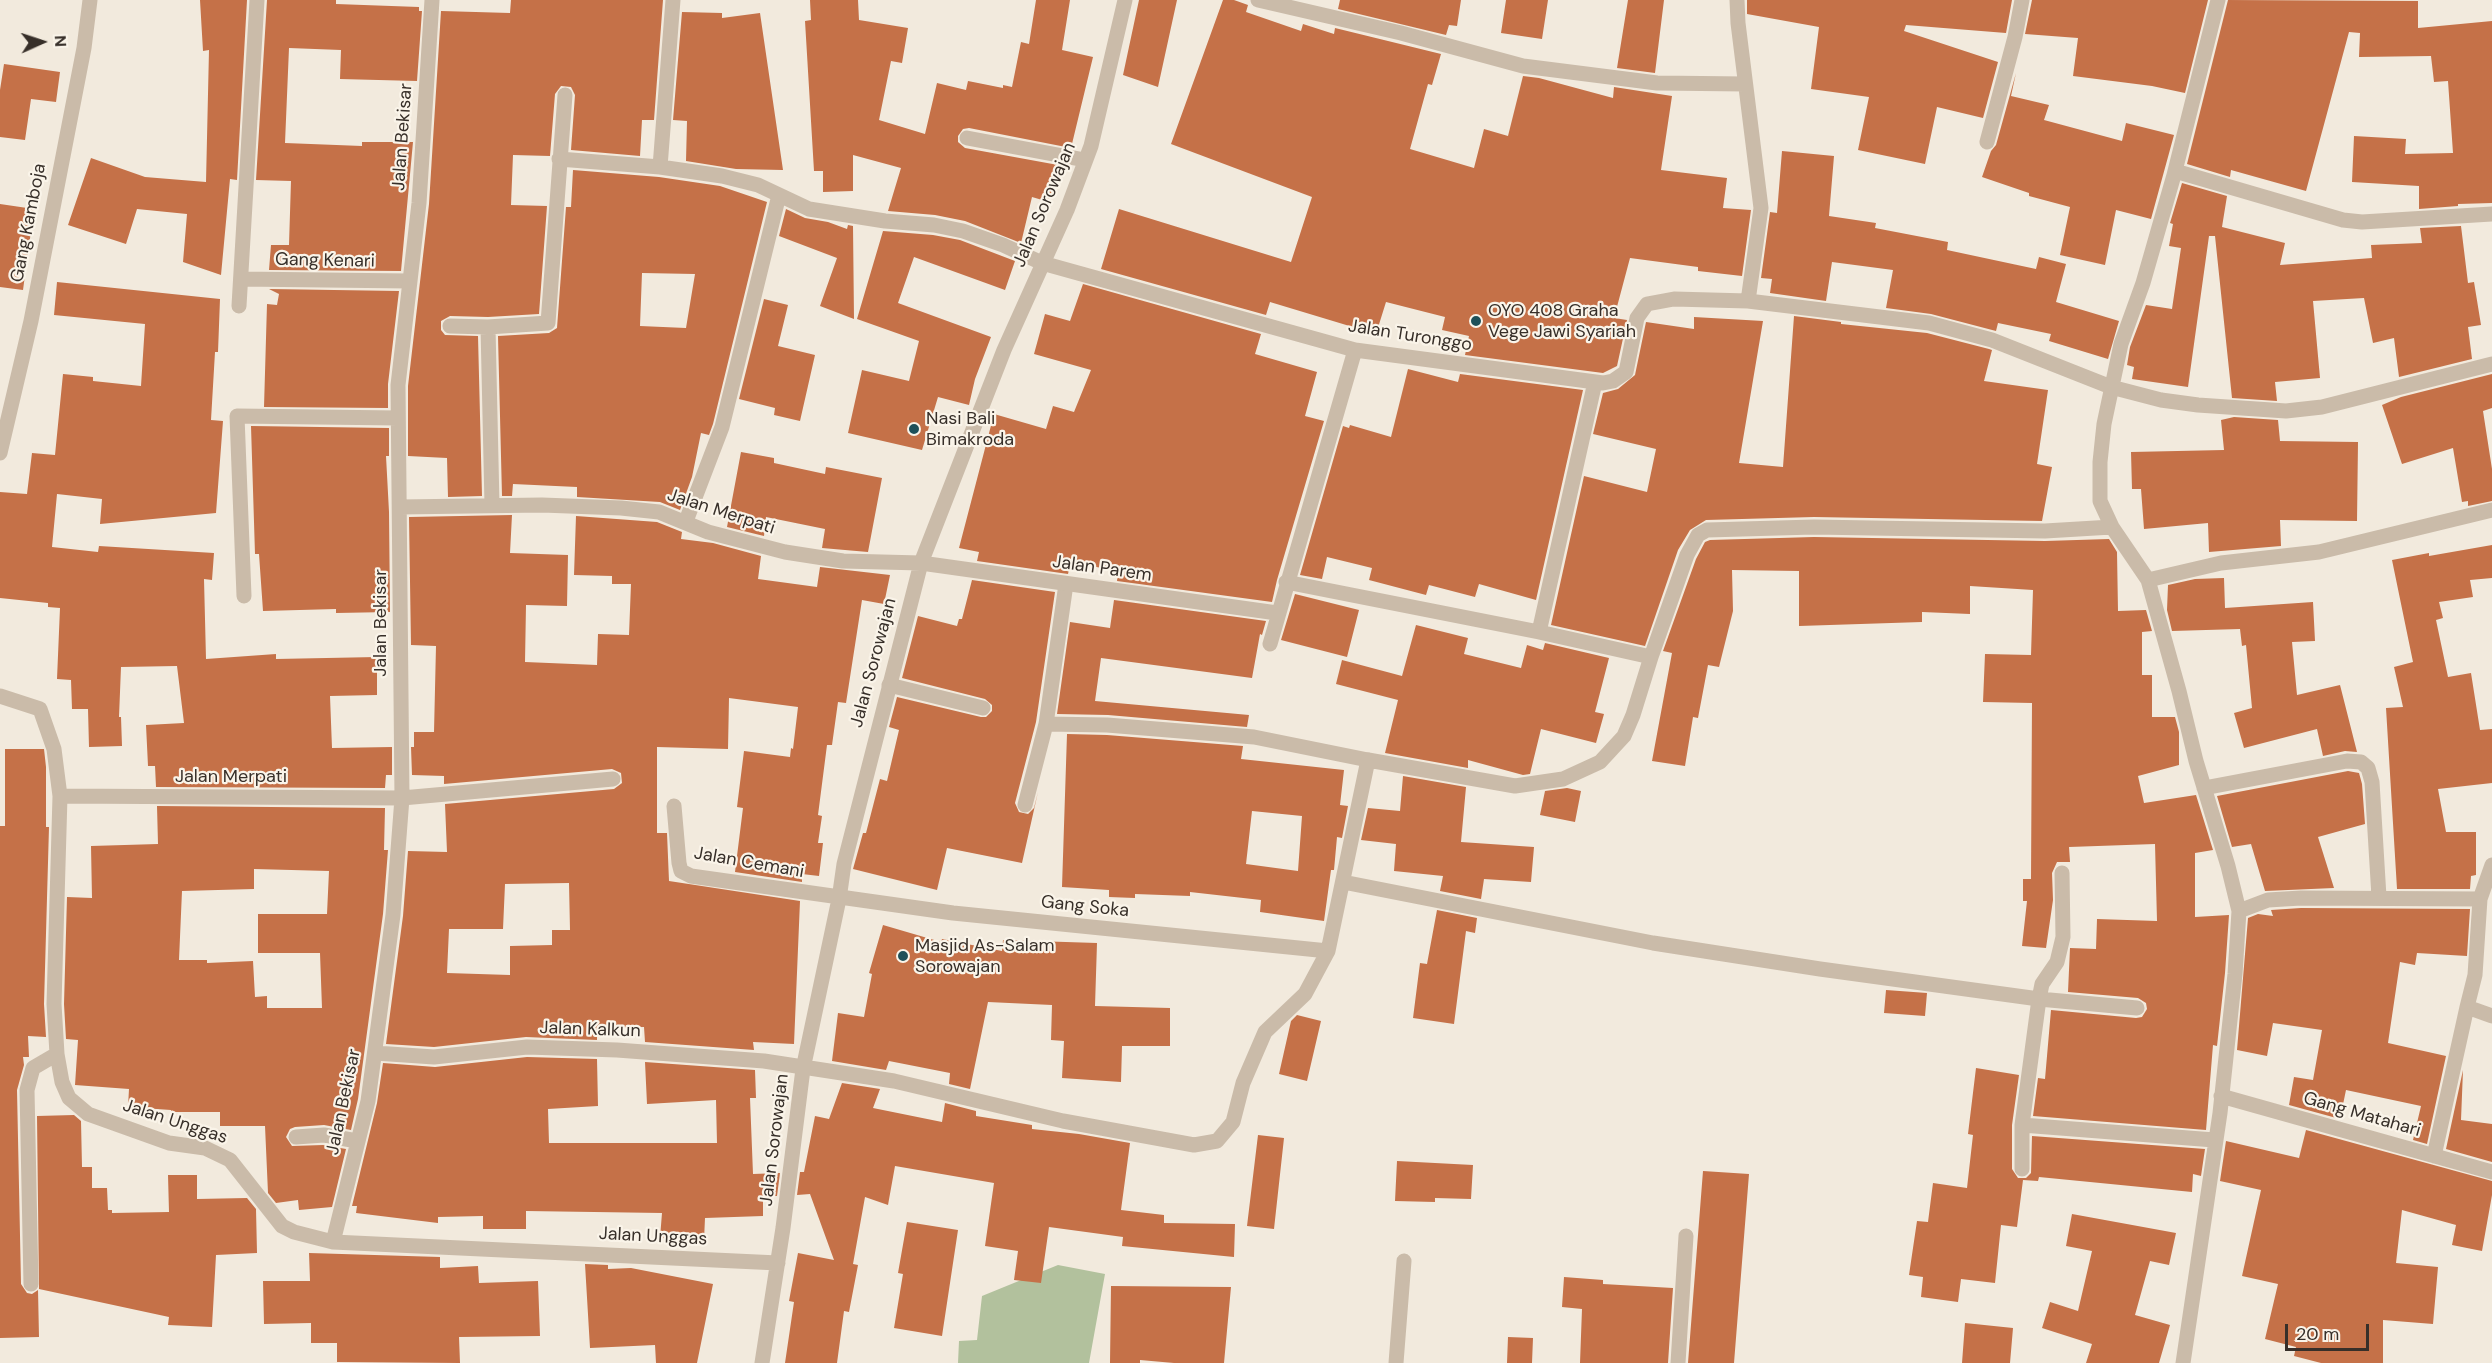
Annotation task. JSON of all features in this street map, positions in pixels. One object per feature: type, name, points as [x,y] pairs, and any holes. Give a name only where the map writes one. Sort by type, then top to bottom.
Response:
[{"type":"street","name":"Gang Kamboja","points":[[0,453],[31,321],[84,48],[90,0]]},
{"type":"street","points":[[239,306],[257,0]]},
{"type":"street","name":"Jalan Bekisar","points":[[333,1242],[368,1101],[393,915],[402,798],[398,385],[419,203],[432,0]]},
{"type":"street","points":[[660,167],[673,0]]},
{"type":"street","name":"Jalan Sorowajan","points":[[762,1363],[778,1263],[803,1069],[839,899],[844,864],[921,563],[1004,350],[1067,210],[1101,107],[1125,0]]},
{"type":"street","points":[[1258,0],[1401,33],[1523,66],[1656,83],[1745,84]]},
{"type":"street","points":[[1737,0],[1761,208],[1748,301],[1929,323],[1992,340],[2111,387],[2161,400],[2198,405],[2286,411],[2322,407],[2492,364]]},
{"type":"street","points":[[1987,142],[2015,37],[2022,0]]},
{"type":"street","points":[[2183,1363],[2221,1096],[2235,974],[2239,911],[2148,580],[2112,526],[2100,501],[2100,482],[2104,424],[2121,344],[2142,283],[2175,171],[2218,0]]},
{"type":"street","points":[[450,326],[488,327],[552,322],[559,159],[565,95]]},
{"type":"street","points":[[967,138],[1085,160]]},
{"type":"street","name":"Jalan Turonggo","points":[[559,159],[660,167],[722,176],[758,185],[809,209],[934,225],[963,231],[1003,245],[1042,263],[1354,350],[1595,382],[1613,381],[1623,375],[1639,312],[1647,304],[1674,299],[1748,301]]},
{"type":"street","points":[[2175,171],[2343,220],[2362,222],[2492,214]]},
{"type":"street","points":[[686,521],[722,427],[779,195]]},
{"type":"street","name":"Gang Kenari","points":[[241,279],[409,281]]},
{"type":"street","points":[[488,327],[492,505]]},
{"type":"street","points":[[1270,644],[1354,350]]},
{"type":"street","points":[[1539,632],[1595,382]]},
{"type":"street","points":[[244,596],[237,416],[398,418]]},
{"type":"street","name":"Jalan Merpati","points":[[400,507],[492,505],[621,508],[659,512],[686,521],[708,532],[785,552],[843,561],[921,563]]},
{"type":"street","points":[[2148,580],[2221,562],[2319,552],[2492,510]]},
{"type":"street","points":[[1046,724],[1107,725],[1254,737],[1515,786],[1563,779],[1600,762],[1624,736],[1687,555],[1698,535],[1707,530],[1814,527],[2045,531],[2112,526]]},
{"type":"street","name":"Jalan Parem","points":[[921,563],[1277,614]]},
{"type":"street","points":[[1286,582],[1539,632],[1651,657]]},
{"type":"street","points":[[1025,805],[1046,724],[1066,584]]},
{"type":"street","points":[[889,685],[983,708]]},
{"type":"street","name":"Jalan Unggas","points":[[0,696],[40,709],[54,748],[60,796],[54,1004],[57,1054],[62,1082],[69,1098],[88,1114],[169,1143],[205,1148],[230,1160],[282,1226],[294,1232],[333,1242],[778,1263]]},
{"type":"street","name":"Jalan Kalkun","points":[[375,1053],[434,1057],[527,1047],[618,1050],[764,1061],[803,1069],[894,1081],[1063,1121],[1194,1145],[1217,1141],[1233,1122],[1243,1083],[1265,1032],[1305,994],[1328,951],[1368,760]]},
{"type":"street","points":[[2204,788],[2347,761],[2361,762],[2368,768],[2372,782],[2379,897]]},
{"type":"street","name":"Jalan Merpati","points":[[60,796],[402,798],[613,779]]},
{"type":"street","name":"Jalan Cemani","points":[[674,806],[676,844],[681,871],[691,876],[839,899]]},
{"type":"street","points":[[2434,1156],[2475,975],[2480,899],[2492,865]]},
{"type":"street","points":[[2022,1169],[2022,1125],[2038,999],[2042,984],[2057,962],[2063,938],[2062,873]]},
{"type":"street","points":[[1343,882],[1653,943],[2038,999],[2137,1008]]},
{"type":"street","points":[[2239,911],[2268,900],[2379,897],[2480,899]]},
{"type":"street","name":"Gang Soka","points":[[839,899],[953,914],[1328,951]]},
{"type":"street","points":[[2467,1007],[2492,1016]]},
{"type":"street","points":[[31,1284],[27,1090],[33,1068],[57,1054]]},
{"type":"street","name":"Gang Matahari","points":[[2221,1096],[2492,1172]]},
{"type":"street","points":[[2022,1125],[2214,1140]]},
{"type":"street","points":[[296,1137],[324,1135],[357,1141]]},
{"type":"street","points":[[1678,1363],[1686,1236]]},
{"type":"street","points":[[1396,1363],[1404,1261]]},
{"type":"green space","points":[[1058,1265],[1105,1274],[1089,1363],[958,1363],[959,1341],[977,1340],[982,1296]]},
{"type":"building","points":[[200,0],[247,0],[237,180],[230,179],[221,275],[183,262],[187,214],[137,209],[126,244],[68,225],[91,158],[145,177],[206,182],[209,50],[203,51]]},
{"type":"building","points":[[267,0],[336,0],[336,4],[419,7],[419,11],[422,11],[417,81],[340,79],[341,50],[289,48],[285,143],[362,146],[362,142],[413,142],[401,271],[269,270],[271,245],[289,245],[291,181],[256,180]]},
{"type":"building","points":[[511,0],[663,0],[654,120],[642,120],[640,156],[571,150],[575,95],[571,87],[561,86],[555,94],[550,156],[513,155],[511,205],[547,206],[539,314],[488,317],[450,316],[441,321],[441,330],[445,335],[478,336],[482,496],[448,497],[447,458],[408,456],[408,386],[429,204],[441,11],[510,13]]},
{"type":"building","points":[[810,0],[858,0],[859,20],[908,28],[902,63],[891,61],[879,120],[925,134],[937,83],[966,90],[968,81],[1003,88],[1003,85],[1012,87],[1021,42],[1029,44],[1036,0],[1070,0],[1062,50],[1093,57],[1071,148],[969,128],[963,129],[958,136],[958,142],[965,148],[1058,165],[1049,202],[1032,197],[1021,243],[965,221],[935,215],[888,211],[901,168],[853,155],[853,191],[823,192],[823,171],[814,171],[805,21],[811,20]]},
{"type":"building","points":[[1139,0],[1177,0],[1158,87],[1123,75]]},
{"type":"building","points":[[1223,0],[1234,0],[1248,5],[1246,12],[1301,31],[1303,24],[1334,34],[1335,28],[1441,54],[1432,85],[1428,84],[1410,149],[1474,168],[1484,129],[1508,136],[1523,76],[1539,78],[1613,98],[1614,87],[1672,96],[1661,170],[1727,178],[1723,208],[1751,210],[1742,276],[1698,271],[1698,267],[1630,258],[1614,318],[1627,320],[1617,366],[1603,373],[1465,355],[1469,336],[1442,330],[1445,317],[1386,302],[1376,334],[1270,302],[1266,315],[1101,269],[1119,209],[1291,262],[1312,197],[1171,144]]},
{"type":"building","points":[[1340,0],[1461,0],[1457,26],[1449,25],[1446,35],[1338,9]]},
{"type":"building","points":[[1506,0],[1548,0],[1542,39],[1501,33]]},
{"type":"building","points":[[1628,0],[1664,0],[1655,73],[1617,68]]},
{"type":"building","points":[[1747,0],[2012,0],[2006,33],[1906,25],[1904,31],[1998,62],[1983,118],[1937,107],[1925,164],[1858,150],[1869,97],[1811,89],[1819,27],[1747,14]]},
{"type":"building","points":[[2032,0],[2208,0],[2185,93],[2152,86],[2073,76],[2078,38],[2025,34]]},
{"type":"building","points":[[2228,0],[2418,1],[2418,28],[2492,21],[2492,203],[2419,209],[2419,186],[2352,182],[2354,136],[2406,139],[2405,154],[2453,153],[2448,81],[2434,82],[2431,56],[2359,57],[2360,33],[2349,32],[2306,191],[2231,170],[2230,177],[2187,164]]},
{"type":"building","points":[[682,12],[722,13],[722,18],[760,13],[783,170],[736,169],[686,161],[687,121],[673,120]]},
{"type":"building","points":[[4,64],[60,72],[56,102],[31,99],[25,140],[0,137],[0,90]]},
{"type":"building","points":[[2016,73],[2011,96],[2049,105],[2044,120],[2122,141],[2126,123],[2174,135],[2151,219],[2116,210],[2105,265],[2060,255],[2070,207],[2029,196],[2029,193],[1982,177],[1991,151],[1996,145]]},
{"type":"building","points":[[1782,151],[1834,156],[1829,216],[1876,223],[1875,228],[1948,242],[1947,250],[2036,269],[2039,257],[2066,264],[2056,302],[2119,321],[2108,359],[2049,341],[2051,334],[1998,323],[1996,331],[1931,314],[1886,308],[1893,270],[1832,262],[1826,301],[1770,293],[1772,279],[1761,278],[1770,212],[1777,213]]},
{"type":"building","points":[[573,170],[659,177],[720,186],[767,202],[713,424],[709,435],[701,433],[692,477],[680,510],[660,502],[577,497],[577,487],[513,484],[512,496],[502,496],[498,336],[549,333],[557,328],[566,207],[571,207]],"holes":[[[642,273],[695,274],[686,328],[640,326]]]},
{"type":"building","points":[[2182,183],[2227,196],[2222,227],[2285,243],[2280,265],[2372,258],[2371,245],[2422,243],[2420,228],[2461,226],[2468,283],[2474,282],[2481,325],[2468,327],[2472,359],[2399,377],[2394,338],[2373,343],[2364,298],[2313,301],[2320,378],[2275,382],[2277,401],[2232,398],[2215,236],[2209,236],[2188,387],[2132,379],[2134,367],[2127,365],[2130,347],[2146,305],[2172,309],[2181,248],[2169,246],[2173,224],[2170,223]]},
{"type":"building","points":[[0,204],[34,209],[23,290],[0,287]]},
{"type":"building","points":[[786,209],[805,218],[828,222],[847,229],[848,225],[853,226],[854,319],[820,306],[837,258],[779,236]]},
{"type":"building","points":[[883,231],[933,235],[960,240],[1015,261],[1005,290],[914,257],[898,303],[991,337],[975,379],[969,405],[938,397],[922,450],[848,433],[862,370],[909,381],[919,341],[857,319]]},
{"type":"building","points":[[57,282],[220,299],[218,352],[215,352],[211,420],[223,421],[216,513],[100,524],[102,499],[57,494],[52,547],[98,552],[99,546],[214,553],[212,580],[204,579],[206,659],[276,654],[276,659],[377,657],[377,695],[330,696],[332,748],[392,747],[392,775],[386,775],[385,788],[156,787],[155,766],[148,766],[146,725],[184,723],[177,666],[121,667],[119,717],[121,717],[122,746],[89,747],[88,709],[72,709],[71,680],[57,679],[60,608],[48,607],[48,603],[0,598],[0,492],[27,494],[32,453],[55,455],[63,374],[93,377],[93,381],[141,386],[145,324],[54,315]]},
{"type":"building","points":[[1083,284],[1261,334],[1255,354],[1317,372],[1305,416],[1324,421],[1272,602],[1117,581],[1118,572],[1071,561],[1068,574],[977,561],[979,552],[959,548],[994,414],[1046,429],[1053,406],[1074,412],[1091,370],[1034,354],[1045,314],[1070,321]]},
{"type":"building","points":[[269,289],[399,291],[388,384],[388,408],[264,407],[267,304],[277,305],[279,294]]},
{"type":"building","points":[[764,299],[788,305],[778,346],[815,355],[800,421],[774,415],[775,408],[739,399]]},
{"type":"building","points":[[1794,316],[1841,322],[1841,324],[1927,333],[1989,349],[1992,350],[1984,381],[2048,390],[2037,464],[2052,467],[2042,521],[1814,517],[1706,520],[1690,530],[1678,550],[1645,646],[1551,625],[1584,476],[1647,492],[1656,449],[1593,434],[1603,393],[1618,389],[1635,375],[1646,322],[1694,329],[1694,317],[1763,321],[1739,463],[1783,467]]},
{"type":"building","points":[[1408,369],[1458,382],[1460,374],[1583,390],[1536,600],[1479,584],[1475,597],[1429,585],[1426,595],[1369,580],[1372,568],[1327,557],[1322,579],[1300,575],[1343,426],[1349,428],[1350,425],[1391,437]]},
{"type":"building","points":[[2492,374],[2492,408],[2483,411],[2492,469],[2492,501],[2468,506],[2468,501],[2462,502],[2453,448],[2402,464],[2382,405],[2401,397]]},
{"type":"building","points":[[2234,417],[2278,420],[2280,441],[2358,442],[2357,521],[2280,520],[2281,546],[2209,552],[2208,523],[2144,529],[2141,489],[2132,489],[2131,452],[2224,450],[2221,420]]},
{"type":"building","points":[[251,426],[389,428],[389,456],[386,456],[390,612],[336,613],[336,609],[263,611],[259,554],[255,554]]},
{"type":"building","points":[[741,452],[774,458],[774,463],[825,474],[826,467],[882,478],[868,552],[822,548],[825,529],[766,517],[764,536],[727,527]]},
{"type":"building","points":[[512,515],[510,553],[568,555],[567,606],[526,605],[525,662],[597,665],[598,634],[629,635],[631,584],[612,584],[612,576],[574,575],[576,516],[657,522],[682,532],[681,539],[713,543],[761,556],[758,579],[817,587],[820,567],[890,575],[884,604],[862,600],[846,703],[838,702],[832,745],[827,745],[818,815],[822,816],[818,843],[823,843],[819,876],[802,874],[802,882],[735,872],[743,808],[737,807],[744,751],[790,757],[798,707],[729,698],[728,749],[657,747],[657,833],[667,833],[669,881],[800,901],[794,1044],[753,1042],[754,1050],[645,1042],[644,1027],[597,1028],[597,1040],[526,1037],[434,1047],[386,1044],[403,916],[408,851],[447,852],[445,804],[614,789],[622,783],[621,773],[612,769],[444,784],[444,776],[412,775],[411,747],[414,747],[414,732],[434,732],[436,646],[411,645],[409,517]],"holes":[[[569,883],[570,930],[552,930],[552,945],[510,946],[510,975],[447,973],[449,929],[503,929],[505,884]]]},
{"type":"building","points":[[1814,537],[2045,541],[2109,539],[2117,552],[2118,611],[2146,610],[2152,631],[2142,632],[2142,675],[2152,675],[2152,717],[2175,717],[2179,732],[2179,765],[2138,776],[2144,803],[2196,795],[2213,850],[2195,853],[2195,917],[2229,915],[2225,973],[2217,1046],[2213,1045],[2206,1130],[2033,1116],[2038,1078],[2045,1079],[2051,1010],[2136,1018],[2142,1017],[2147,1009],[2146,1003],[2138,998],[2068,992],[2070,948],[2096,949],[2097,919],[2157,921],[2155,844],[2069,847],[2070,862],[2057,862],[2052,873],[2053,900],[2046,948],[2022,946],[2027,901],[2023,901],[2023,879],[2031,879],[2032,703],[1983,702],[1985,654],[2031,655],[2033,590],[1970,586],[1970,614],[1922,612],[1922,622],[1799,626],[1799,571],[1732,570],[1733,611],[1719,667],[1708,665],[1698,718],[1693,717],[1685,766],[1652,761],[1672,653],[1663,651],[1696,559],[1705,542]]},
{"type":"building","points":[[2492,545],[2492,578],[2470,580],[2473,597],[2439,602],[2443,618],[2436,620],[2448,677],[2471,673],[2480,730],[2492,729],[2492,783],[2438,789],[2446,832],[2476,832],[2476,875],[2471,876],[2470,889],[2397,889],[2386,708],[2403,707],[2394,667],[2413,662],[2392,560]]},
{"type":"building","points":[[2224,578],[2225,608],[2313,602],[2315,641],[2292,642],[2297,695],[2340,685],[2357,752],[2345,751],[2323,756],[2317,729],[2244,748],[2234,713],[2252,708],[2246,645],[2242,646],[2240,629],[2172,631],[2167,610],[2168,585],[2195,579]]},
{"type":"building","points":[[972,580],[1055,592],[1036,722],[1015,803],[1019,812],[1028,814],[1034,808],[1038,792],[1022,863],[947,848],[937,890],[853,869],[863,833],[866,833],[880,779],[887,781],[899,730],[889,727],[897,697],[981,717],[986,717],[992,711],[992,705],[985,699],[902,678],[918,616],[957,626],[959,619],[962,619]]},
{"type":"building","points":[[1295,594],[1359,610],[1347,657],[1281,640]]},
{"type":"building","points":[[1114,600],[1266,621],[1262,635],[1260,634],[1252,678],[1101,658],[1095,701],[1249,715],[1247,727],[1108,715],[1057,714],[1070,622],[1110,628]]},
{"type":"building","points":[[1416,625],[1468,638],[1464,654],[1521,668],[1527,645],[1543,650],[1545,643],[1609,658],[1595,712],[1604,714],[1596,743],[1541,729],[1530,774],[1523,775],[1468,760],[1468,768],[1385,753],[1398,700],[1336,684],[1342,660],[1402,676]]},
{"type":"building","points":[[1067,734],[1243,746],[1241,759],[1344,770],[1340,805],[1348,806],[1342,838],[1337,837],[1334,870],[1331,870],[1324,921],[1260,912],[1261,900],[1190,892],[1190,896],[1135,894],[1135,898],[1109,897],[1109,890],[1062,887]],"holes":[[[1252,811],[1302,816],[1298,871],[1246,864]]]},
{"type":"building","points":[[5,749],[44,749],[46,827],[49,827],[44,1004],[46,1037],[28,1036],[29,1057],[23,1057],[24,1065],[17,1090],[21,1284],[27,1293],[32,1294],[38,1290],[39,1337],[0,1338],[0,826],[5,826]]},
{"type":"building","points":[[2348,771],[2359,773],[2365,824],[2318,837],[2334,888],[2265,891],[2251,844],[2232,847],[2217,796]]},
{"type":"building","points":[[1403,776],[1466,787],[1461,842],[1534,847],[1531,882],[1484,879],[1481,899],[1440,891],[1443,876],[1394,871],[1396,844],[1361,840],[1368,808],[1400,811]]},
{"type":"building","points":[[1567,788],[1581,791],[1575,822],[1540,815],[1545,791]]},
{"type":"building","points":[[157,806],[385,808],[384,850],[388,850],[383,914],[358,1099],[351,1130],[324,1125],[295,1127],[290,1129],[286,1137],[292,1146],[323,1145],[346,1149],[332,1207],[299,1210],[298,1200],[276,1203],[268,1193],[265,1126],[220,1126],[220,1112],[171,1112],[171,1110],[128,1107],[129,1089],[75,1085],[78,1040],[66,1039],[64,1004],[67,897],[92,898],[91,846],[158,844]],"holes":[[[254,869],[329,871],[327,914],[258,914],[258,953],[320,953],[322,1008],[267,1008],[267,996],[255,997],[253,961],[207,963],[207,960],[179,960],[182,891],[254,889]]]},
{"type":"building","points":[[2301,908],[2470,909],[2467,956],[2417,953],[2415,965],[2400,962],[2388,1043],[2446,1056],[2427,1144],[2413,1140],[2421,1106],[2346,1090],[2340,1119],[2289,1105],[2294,1077],[2313,1080],[2322,1030],[2273,1023],[2267,1056],[2237,1050],[2248,918],[2258,914],[2273,916],[2271,910]]},
{"type":"building","points":[[1437,910],[1477,918],[1475,933],[1466,931],[1454,1024],[1413,1018],[1420,963],[1427,964]]},
{"type":"building","points":[[883,925],[941,942],[942,939],[1002,951],[1003,940],[1097,943],[1095,1006],[1170,1008],[1170,1046],[1122,1046],[1121,1082],[1062,1078],[1064,1041],[1051,1040],[1052,1005],[988,1002],[970,1089],[949,1084],[950,1073],[889,1061],[886,1070],[832,1061],[838,1013],[864,1017],[872,974],[869,973]]},
{"type":"building","points":[[1886,990],[1927,993],[1925,1016],[1884,1013]]},
{"type":"building","points":[[1297,1015],[1321,1021],[1307,1081],[1279,1074],[1291,1021]]},
{"type":"building","points":[[527,1057],[597,1059],[598,1106],[548,1109],[549,1143],[717,1143],[716,1100],[647,1104],[645,1062],[755,1070],[756,1098],[750,1098],[753,1174],[780,1173],[777,1196],[763,1196],[763,1216],[705,1218],[704,1240],[660,1238],[662,1213],[526,1211],[526,1229],[483,1229],[483,1216],[438,1217],[438,1223],[356,1213],[357,1206],[352,1206],[377,1103],[383,1063],[435,1067]]},
{"type":"building","points":[[1976,1068],[2019,1075],[2012,1125],[2012,1169],[2018,1178],[2026,1178],[2031,1173],[2032,1136],[2205,1149],[2201,1176],[2193,1174],[2192,1192],[2039,1177],[2038,1181],[2023,1180],[2017,1227],[2001,1225],[1995,1283],[1961,1279],[1958,1302],[1921,1297],[1923,1277],[1909,1275],[1917,1221],[1928,1222],[1933,1183],[1967,1188],[1973,1135],[1968,1134]]},
{"type":"building","points":[[2463,1070],[2461,1120],[2492,1124],[2492,1162],[2446,1149]]},
{"type":"building","points":[[842,1083],[880,1089],[873,1108],[942,1122],[945,1103],[976,1111],[976,1116],[1032,1125],[1032,1129],[1130,1143],[1121,1210],[1164,1215],[1164,1223],[1235,1224],[1234,1257],[1122,1246],[1123,1237],[1049,1227],[1041,1283],[1014,1280],[1018,1251],[985,1246],[994,1183],[895,1166],[888,1205],[865,1197],[853,1264],[858,1265],[849,1312],[844,1311],[837,1363],[785,1363],[794,1302],[789,1301],[798,1253],[834,1260],[810,1194],[797,1195],[800,1172],[804,1172],[815,1116],[829,1119]]},
{"type":"building","points":[[74,1115],[81,1121],[82,1167],[92,1167],[92,1188],[107,1188],[108,1210],[112,1210],[112,1213],[169,1212],[168,1175],[197,1175],[197,1199],[247,1198],[256,1209],[257,1253],[216,1255],[212,1327],[168,1325],[169,1317],[39,1289],[37,1116]]},
{"type":"building","points":[[2306,1130],[2492,1181],[2492,1195],[2482,1251],[2452,1245],[2456,1225],[2402,1210],[2396,1263],[2438,1267],[2433,1324],[2383,1320],[2383,1363],[2321,1363],[2294,1356],[2296,1347],[2265,1339],[2278,1284],[2242,1276],[2261,1190],[2220,1181],[2226,1141],[2299,1158]]},
{"type":"building","points":[[1258,1135],[1284,1138],[1274,1229],[1247,1226]]},
{"type":"building","points":[[1397,1161],[1473,1165],[1471,1199],[1435,1198],[1435,1202],[1395,1201]]},
{"type":"building","points":[[1703,1171],[1749,1174],[1734,1363],[1688,1363]]},
{"type":"building","points":[[2072,1214],[2176,1233],[2169,1265],[2150,1261],[2135,1315],[2170,1325],[2159,1363],[2086,1363],[2092,1344],[2042,1328],[2050,1302],[2078,1311],[2092,1251],[2066,1246]]},
{"type":"building","points":[[907,1222],[958,1230],[942,1336],[894,1328],[903,1274],[898,1273]]},
{"type":"building","points":[[309,1253],[440,1257],[440,1268],[478,1266],[479,1283],[538,1281],[540,1336],[459,1337],[460,1363],[337,1362],[337,1343],[311,1343],[311,1323],[264,1324],[263,1281],[310,1281]]},
{"type":"building","points":[[585,1264],[608,1265],[608,1269],[631,1268],[713,1284],[697,1363],[656,1363],[655,1345],[590,1348]]},
{"type":"building","points":[[1564,1277],[1603,1280],[1603,1284],[1673,1288],[1668,1363],[1580,1363],[1582,1309],[1562,1307]]},
{"type":"building","points":[[1111,1286],[1231,1287],[1224,1363],[1140,1360],[1140,1363],[1110,1363]]},
{"type":"building","points":[[1965,1323],[2013,1328],[2010,1363],[1962,1363]]},
{"type":"building","points":[[1508,1337],[1533,1338],[1532,1363],[1507,1363]]},
{"type":"place","name":"OYO 408 Graha Vege Jawi Syariah","points":[[1476,321]]},
{"type":"place","name":"Nasi Bali Bimakroda","points":[[914,429]]},
{"type":"place","name":"Masjid As-Salam Sorowajan","points":[[903,956]]}]
